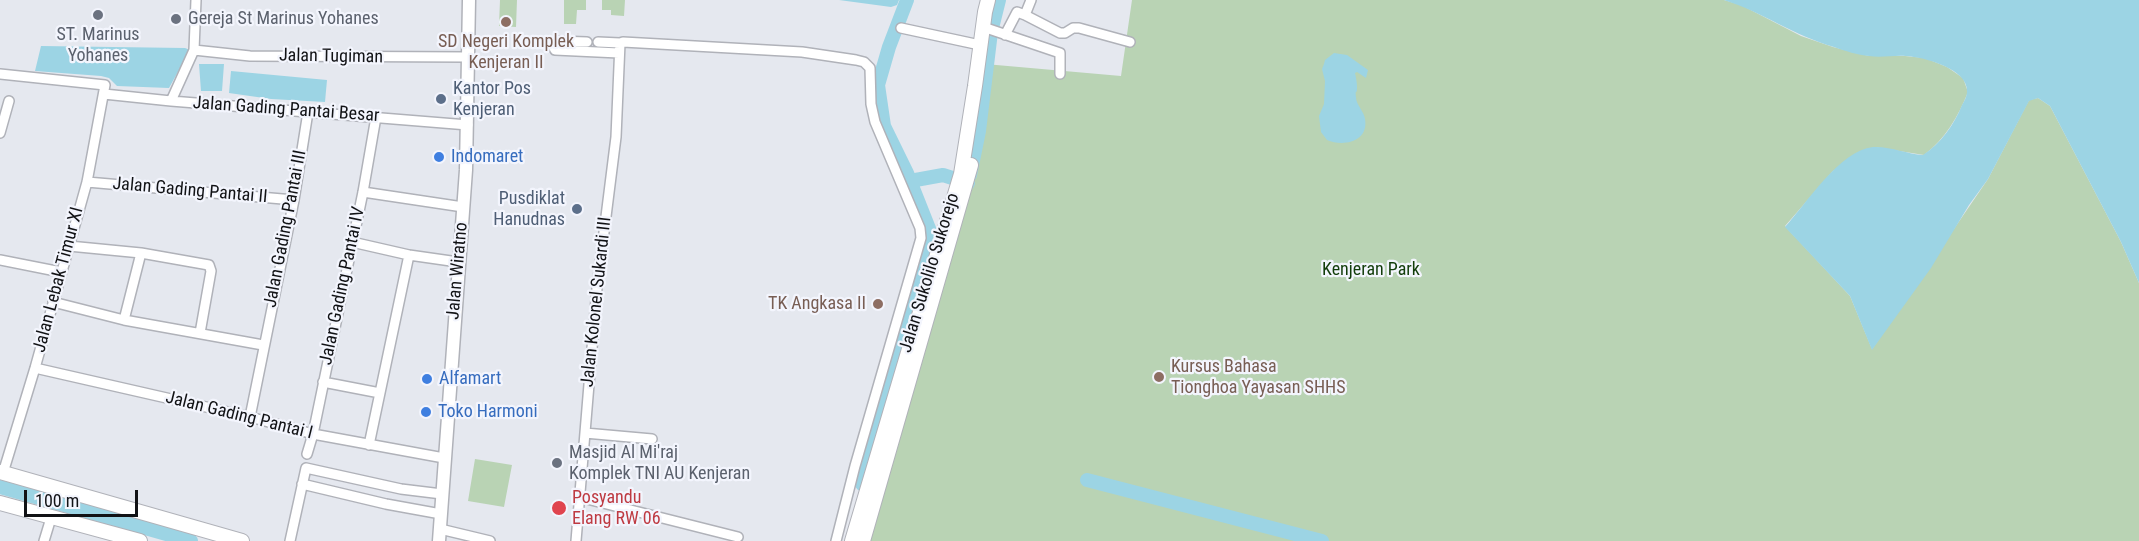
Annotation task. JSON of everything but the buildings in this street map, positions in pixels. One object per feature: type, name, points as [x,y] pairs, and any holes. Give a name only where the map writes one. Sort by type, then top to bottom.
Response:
[{"type":"main road","name":"Jalan Wiratno","points":[[439,535],[468,125],[469,0]]},
{"type":"main road","name":"Jalan Sukolilo Sukorejo","points":[[965,175],[980,45],[988,9],[997,0]]},
{"type":"main road","name":"Jalan Sukolilo Sukorejo","points":[[852,541],[872,492],[965,175],[982,97],[991,30],[988,9]]},
{"type":"main road","points":[[2,472],[242,541]]},
{"type":"main road","name":"Jalan Sukolilo Sukorejo","points":[[863,541],[872,492]]},
{"type":"main road","points":[[0,503],[140,541]]},
{"type":"street","points":[[171,101],[194,50],[196,0]]},
{"type":"street","points":[[1025,15],[1031,0]]},
{"type":"street","points":[[1005,35],[1017,12],[1060,33],[1079,28],[1130,42]]},
{"type":"street","points":[[901,28],[980,45]]},
{"type":"street","points":[[991,30],[1060,53],[1060,74]]},
{"type":"street","points":[[587,42],[557,41],[552,45],[555,50],[619,53],[802,52],[856,60],[868,65],[871,71],[871,104],[875,122],[920,228],[921,238],[855,466],[836,541]]},
{"type":"street","points":[[598,42],[619,53]]},
{"type":"street","name":"Jalan Tugiman","points":[[194,50],[250,56],[469,57]]},
{"type":"street","name":"Jalan Kolonel Sukardi III","points":[[576,541],[597,288],[616,137],[619,53]]},
{"type":"street","name":"Jalan Gading Pantai Besar","points":[[0,74],[171,101],[468,125]]},
{"type":"street","name":"Jalan Lebak Timur XI","points":[[2,472],[35,368],[87,182],[105,89]]},
{"type":"street","points":[[0,133],[9,101]]},
{"type":"street","name":"Jalan Gading Pantai III","points":[[250,417],[294,200],[308,112]]},
{"type":"street","name":"Jalan Gading Pantai IV","points":[[307,454],[363,192],[376,117]]},
{"type":"street","name":"Jalan Gading Pantai II","points":[[87,182],[294,200]]},
{"type":"street","points":[[363,192],[463,207]]},
{"type":"street","points":[[352,242],[409,255],[458,262]]},
{"type":"street","points":[[69,246],[141,253],[209,265],[211,270],[200,333]]},
{"type":"street","points":[[124,320],[141,253]]},
{"type":"street","points":[[369,445],[409,255]]},
{"type":"street","points":[[0,260],[62,272]]},
{"type":"street","points":[[53,302],[124,320],[263,345]]},
{"type":"street","name":"Jalan Gading Pantai I","points":[[35,368],[250,417],[313,434],[444,458]]},
{"type":"street","points":[[323,382],[380,393]]},
{"type":"street","points":[[585,433],[652,439]]},
{"type":"street","points":[[290,541],[306,468],[401,489],[442,494]]},
{"type":"street","points":[[302,484],[386,504],[441,514]]},
{"type":"street","points":[[579,497],[738,537]]},
{"type":"street","points":[[44,541],[51,518]]},
{"type":"street","points":[[439,535],[490,541]]},
{"type":"green space","points":[[500,0],[517,0],[516,27],[499,26]]},
{"type":"green space","points":[[564,0],[586,0],[586,10],[577,10],[576,24],[564,24]]},
{"type":"green space","points":[[602,0],[625,0],[624,16],[611,15],[611,10],[602,10]]},
{"type":"green space","name":"Kenjeran Park","points":[[1132,0],[1724,0],[1741,5],[1801,36],[1833,47],[1869,56],[1925,58],[1947,67],[1963,78],[1968,92],[1950,127],[1932,149],[1924,155],[1874,147],[1833,171],[1785,226],[1850,296],[1872,349],[1988,179],[2029,100],[2038,98],[2050,106],[2121,242],[2139,283],[2139,541],[858,541],[977,134],[985,64],[1121,76]]},
{"type":"green space","points":[[475,459],[512,465],[504,507],[468,501]]},
{"type":"water","points":[[839,0],[899,0],[897,5],[891,7]]},
{"type":"water","points":[[1724,0],[2139,0],[2139,283],[2121,242],[2050,106],[2038,98],[2029,101],[1988,179],[1969,205],[1931,268],[1872,350],[1850,296],[1785,227],[1824,180],[1848,158],[1860,151],[1879,147],[1923,155],[1930,150],[1955,120],[1967,92],[1966,84],[1953,71],[1934,62],[1914,57],[1860,55],[1806,37]]},
{"type":"water","points":[[41,46],[185,48],[190,50],[169,88],[117,86],[109,78],[101,76],[35,71]]},
{"type":"water","points":[[1334,53],[1347,55],[1368,70],[1366,78],[1355,73],[1356,100],[1364,116],[1365,127],[1363,133],[1354,141],[1333,142],[1327,140],[1321,132],[1319,116],[1324,104],[1325,81],[1322,69],[1325,60]]},
{"type":"water","points":[[199,64],[224,64],[222,91],[201,91]]},
{"type":"water","points":[[231,71],[327,80],[325,102],[271,99],[229,93]]},
{"type":"waterway","points":[[862,484],[932,236],[907,173],[884,126],[878,85],[889,47],[907,0]]},
{"type":"waterway","points":[[970,175],[979,131],[991,32],[999,0]]},
{"type":"waterway","points":[[910,181],[943,175],[968,183]]},
{"type":"waterway","points":[[1087,480],[1322,541]]},
{"type":"waterway","points":[[0,487],[191,541]]},
{"type":"place","name":"ST. Marinus Yohanes","points":[[98,15]]},
{"type":"place","name":"Gereja St Marinus Yohanes","points":[[176,19]]},
{"type":"place","name":"SD Negeri Komplek Kenjeran II","points":[[506,22]]},
{"type":"place","name":"Kantor Pos Kenjeran","points":[[441,99]]},
{"type":"place","name":"Indomaret","points":[[439,157]]},
{"type":"place","name":"Pusdiklat Hanudnas","points":[[577,209]]},
{"type":"place","name":"TK Angkasa II","points":[[878,304]]},
{"type":"place","name":"Kursus Bahasa Tionghoa Yayasan SHHS","points":[[1159,377]]},
{"type":"place","name":"Alfamart","points":[[427,379]]},
{"type":"place","name":"Toko Harmoni","points":[[426,412]]},
{"type":"place","name":"Masjid Al Mi'raj Komplek TNI AU Kenjeran","points":[[557,463]]},
{"type":"place","name":"Posyandu Elang RW 06","points":[[559,508]]}]
